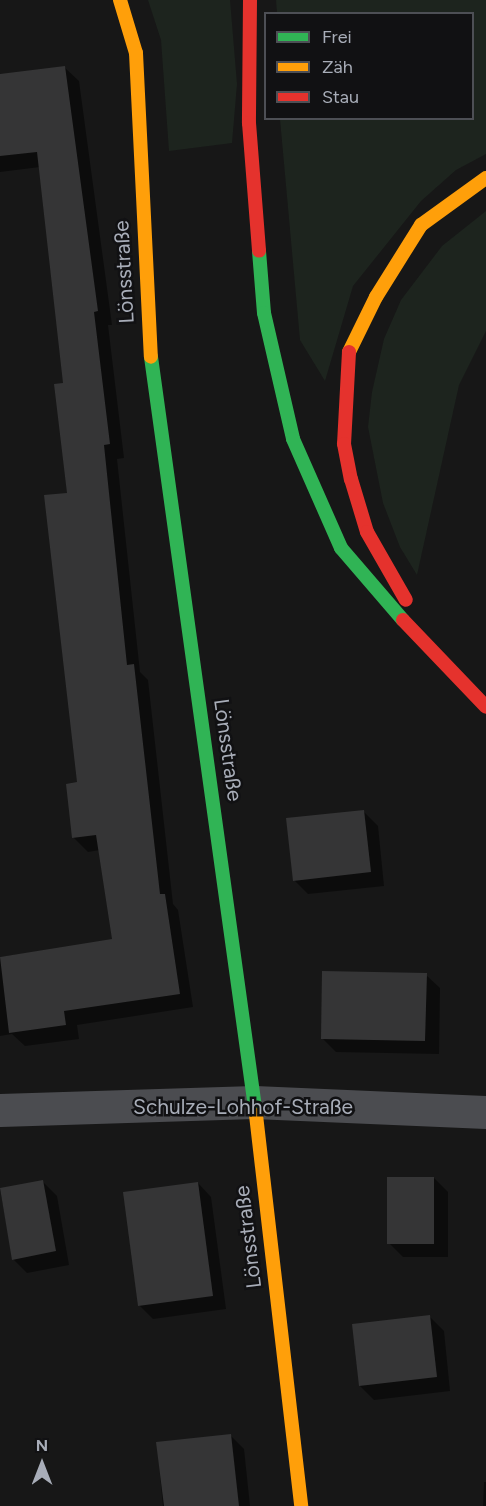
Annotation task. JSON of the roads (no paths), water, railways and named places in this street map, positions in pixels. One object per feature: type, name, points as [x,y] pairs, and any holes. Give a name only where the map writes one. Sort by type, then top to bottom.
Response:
[{"type":"main road","name":"Lönsstraße","points":[[120,0],[136,53],[147,327],[254,1102],[301,1506]]},
{"type":"main road","points":[[250,0],[249,123],[264,313],[292,439],[341,548],[442,665],[486,706]]},
{"type":"main road","points":[[442,665],[367,532],[358,507],[344,444],[350,351],[376,297],[421,225],[486,178]]},
{"type":"street","name":"Schulze-Lohhof-Straße","points":[[0,1110],[254,1102],[486,1112]]}]
